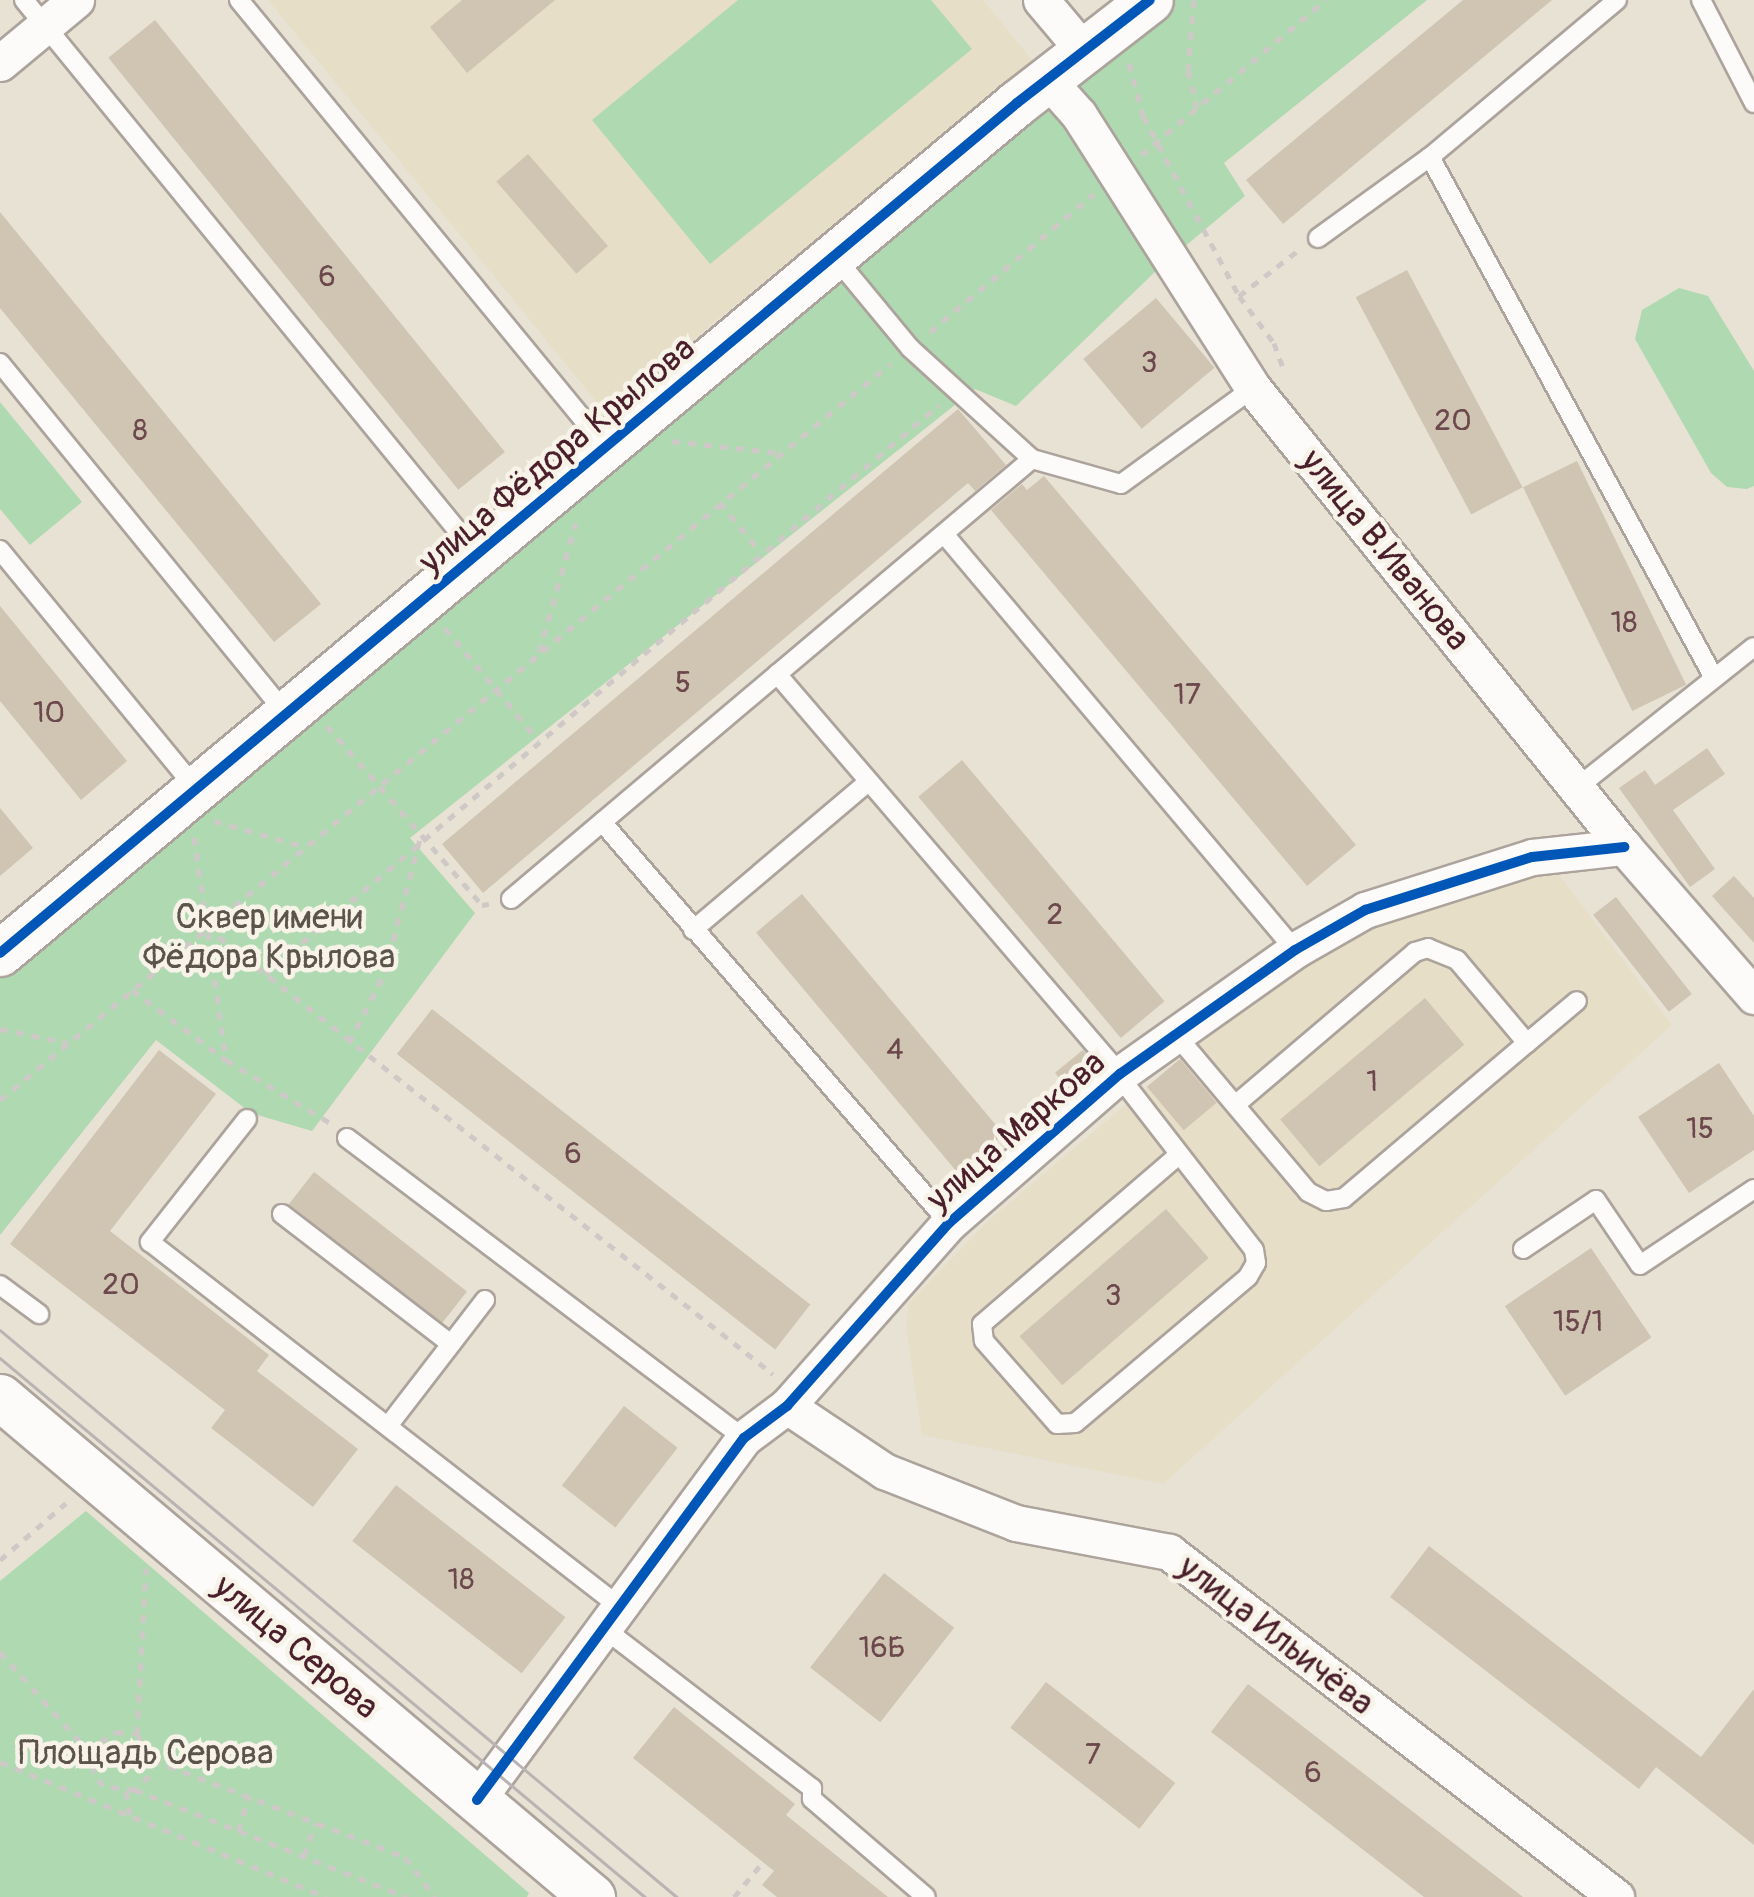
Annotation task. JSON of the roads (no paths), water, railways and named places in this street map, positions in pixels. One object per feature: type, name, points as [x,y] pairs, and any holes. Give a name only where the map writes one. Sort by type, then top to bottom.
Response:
[{"type":"street","points":[[0,62],[35,13],[76,0]]},
{"type":"street","points":[[1041,0],[1096,42]]},
{"type":"street","name":"улица Фёдора Крылова","points":[[0,952],[200,815],[297,708],[609,450],[834,256],[1150,0]]},
{"type":"street","name":"улица В.Иванова","points":[[1048,80],[1118,175],[1253,388],[1624,847],[1754,996]]},
{"type":"street","name":"улица Маркова","points":[[477,1800],[609,1615],[744,1438],[792,1400],[949,1223],[1120,1075],[1295,950],[1366,910],[1452,878],[1532,857],[1624,847]]},
{"type":"street","name":"улица Серова","points":[[0,1398],[592,1897]]},
{"type":"street","name":"улица Ильичёва","points":[[792,1400],[884,1471],[1016,1523],[1169,1552],[1616,1897]]},
{"type":"lane","points":[[239,0],[609,450]]},
{"type":"lane","points":[[1318,238],[1430,157],[1617,0]]},
{"type":"lane","points":[[1701,0],[1754,103]]},
{"type":"lane","points":[[35,13],[479,557]]},
{"type":"lane","points":[[1430,157],[1713,676]]},
{"type":"lane","points":[[834,256],[910,348],[1032,459],[1121,484],[1253,388]]},
{"type":"lane","points":[[0,363],[297,708]]},
{"type":"lane","points":[[511,899],[1032,459]]},
{"type":"lane","points":[[944,534],[1295,950]]},
{"type":"lane","points":[[0,550],[200,815]]},
{"type":"lane","points":[[1578,786],[1754,647]]},
{"type":"lane","points":[[777,674],[1120,1075],[1174,1142],[1176,1156],[1254,1250],[1254,1270],[1075,1423],[1057,1424],[984,1341],[982,1324],[1176,1156]]},
{"type":"lane","points":[[692,930],[868,782]]},
{"type":"lane","points":[[602,822],[949,1223]]},
{"type":"lane","points":[[1235,1104],[1416,952],[1428,948],[1458,960],[1527,1043]]},
{"type":"lane","points":[[1176,1035],[1308,1192],[1334,1200],[1577,1001]]},
{"type":"lane","points":[[246,1119],[150,1242],[388,1426],[812,1788],[812,1799],[926,1897]]},
{"type":"lane","points":[[348,1138],[744,1438]]},
{"type":"lane","points":[[1523,1249],[1596,1200],[1640,1265],[1754,1189]]},
{"type":"lane","points":[[282,1214],[450,1344]]},
{"type":"lane","points":[[1,1287],[39,1314]]},
{"type":"lane","points":[[388,1426],[485,1300]]},
{"type":"tram line","points":[[0,1330],[677,1897]]},
{"type":"tram line","points":[[0,1358],[645,1897]]},
{"type":"park label","name":"Сквер имени Фёдора Крылова","points":[[269,937]]},
{"type":"park label","name":"Площадь Серова","points":[[146,1753]]}]
